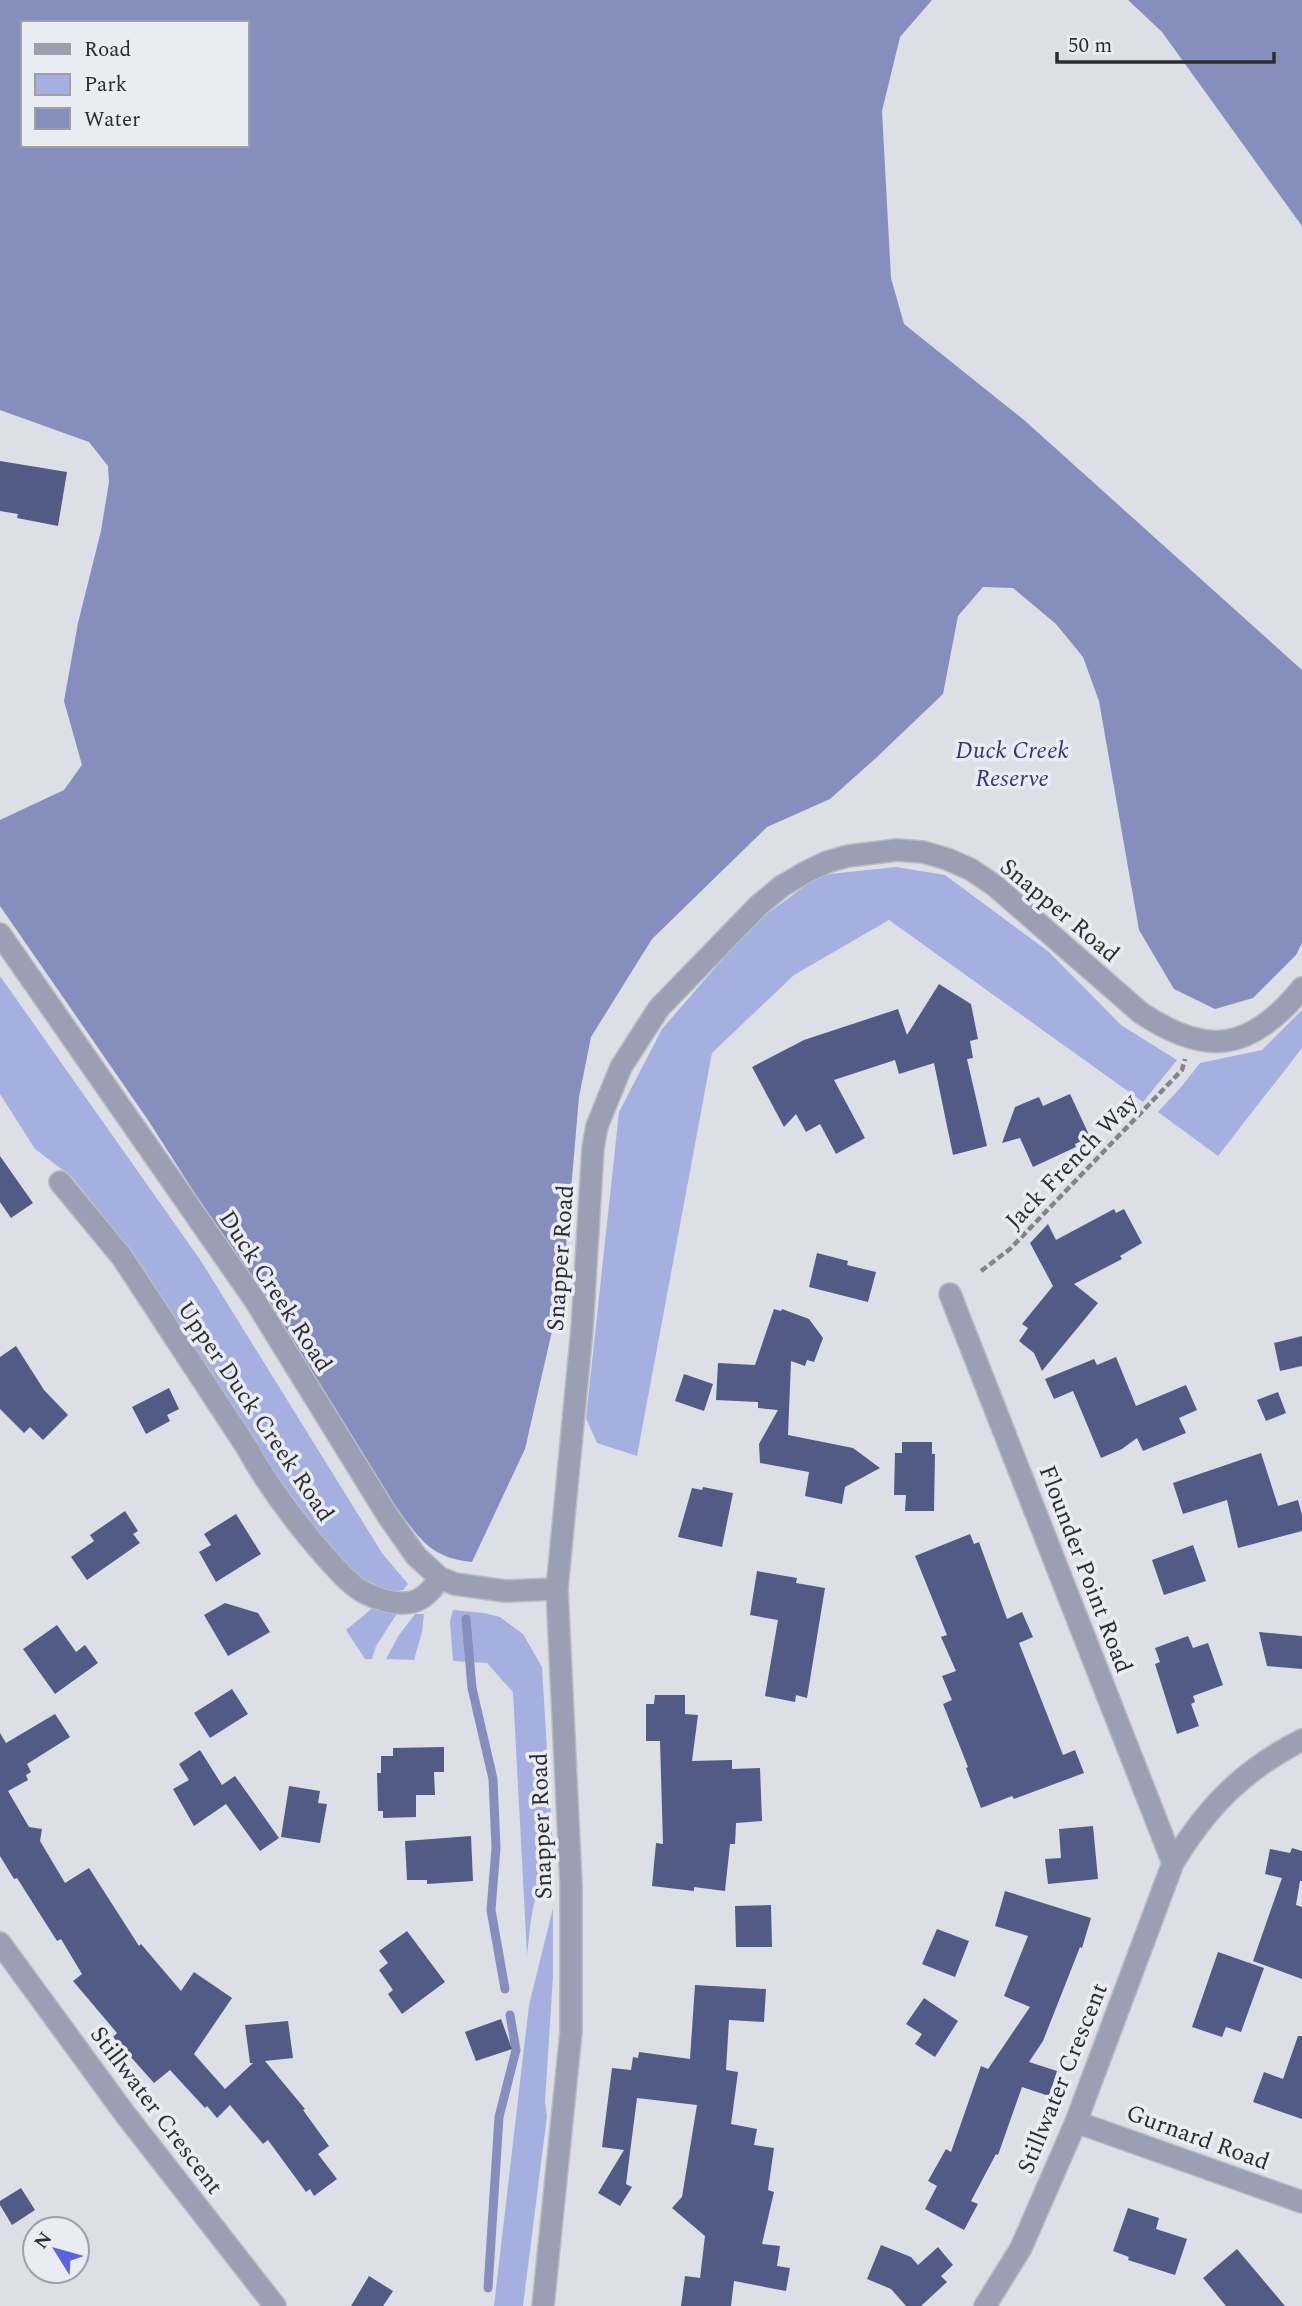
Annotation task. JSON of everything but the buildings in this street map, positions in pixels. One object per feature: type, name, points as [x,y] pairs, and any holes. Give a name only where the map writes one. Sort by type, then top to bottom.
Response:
[{"type":"street","name":"Snapper Road","points":[[543,2306],[571,2032],[570,1885],[557,1589],[582,1329],[593,1148],[597,1126],[621,1067],[659,1008],[758,906],[782,886],[827,862],[872,852],[923,852],[970,869],[994,885],[1141,1013],[1166,1030],[1194,1040],[1218,1043],[1250,1033],[1283,1008],[1302,988]]},
{"type":"street","name":"Duck Creek Road","points":[[0,934],[254,1299],[404,1541],[428,1569],[455,1584],[505,1591],[557,1589]]},
{"type":"street","name":"Upper Duck Creek Road","points":[[60,1182],[122,1256],[246,1446],[261,1474],[301,1529],[337,1569],[359,1590],[386,1601],[412,1602],[428,1594],[440,1578]]},
{"type":"street","name":"Flounder Point Road","points":[[950,1294],[1172,1863]]},
{"type":"street","name":"Stillwater Crescent","points":[[985,2306],[1021,2248],[1076,2122],[1172,1863],[1188,1837],[1228,1790],[1273,1755],[1302,1740]]},
{"type":"street","name":"Stillwater Crescent","points":[[0,1943],[125,2113],[275,2306]]},
{"type":"street","name":"Gurnard Road","points":[[1076,2122],[1302,2202]]},
{"type":"path","name":"Jack French Way","points":[[981,1271],[1010,1250],[1182,1070]]},
{"type":"green space","points":[[896,867],[945,875],[1049,952],[1121,1025],[1177,1060],[1143,1102],[889,920],[794,975],[712,1053],[637,1456],[597,1443],[586,1418],[619,1112],[662,1029],[753,924],[820,875]]},
{"type":"green space","points":[[0,976],[201,1261],[382,1553],[408,1584],[403,1590],[388,1593],[369,1590],[326,1542],[275,1479],[186,1334],[128,1247],[72,1177],[35,1149],[0,1094]]},
{"type":"green space","points":[[1302,1010],[1302,1048],[1218,1156],[1158,1112],[1200,1063],[1262,1050]]},
{"type":"green space","points":[[375,1606],[398,1612],[376,1646],[372,1659],[365,1659],[346,1630]]},
{"type":"green space","points":[[453,1610],[500,1617],[523,1634],[542,1667],[554,1866],[546,1874],[536,1895],[527,1955],[513,1692],[487,1663],[453,1661],[450,1621]]},
{"type":"green space","points":[[415,1614],[424,1614],[414,1660],[386,1659],[399,1635]]},
{"type":"green space","points":[[553,1908],[553,1976],[545,2102],[547,2116],[523,2306],[494,2306],[529,2005]]},
{"type":"water","points":[[0,0],[932,0],[900,37],[882,111],[891,278],[904,324],[1024,420],[1302,670],[1302,943],[1296,955],[1253,998],[1215,1009],[1174,989],[1139,930],[1099,701],[1083,657],[1056,624],[1013,588],[983,587],[958,616],[943,694],[830,799],[767,827],[652,939],[591,1037],[579,1097],[563,1283],[525,1449],[472,1562],[445,1556],[426,1544],[395,1506],[148,1120],[0,906],[0,820],[64,790],[82,765],[64,701],[109,482],[108,466],[89,442],[0,410]]},
{"type":"water","points":[[1128,0],[1302,0],[1302,226],[1162,32]]},
{"type":"waterway","points":[[466,1619],[472,1688],[493,1779],[496,1848],[491,1910],[505,1989]]},
{"type":"waterway","points":[[488,2288],[499,2117],[516,2050],[510,2015]]},
{"type":"park label","name":"Duck Creek Reserve","points":[[1012,764]]}]
